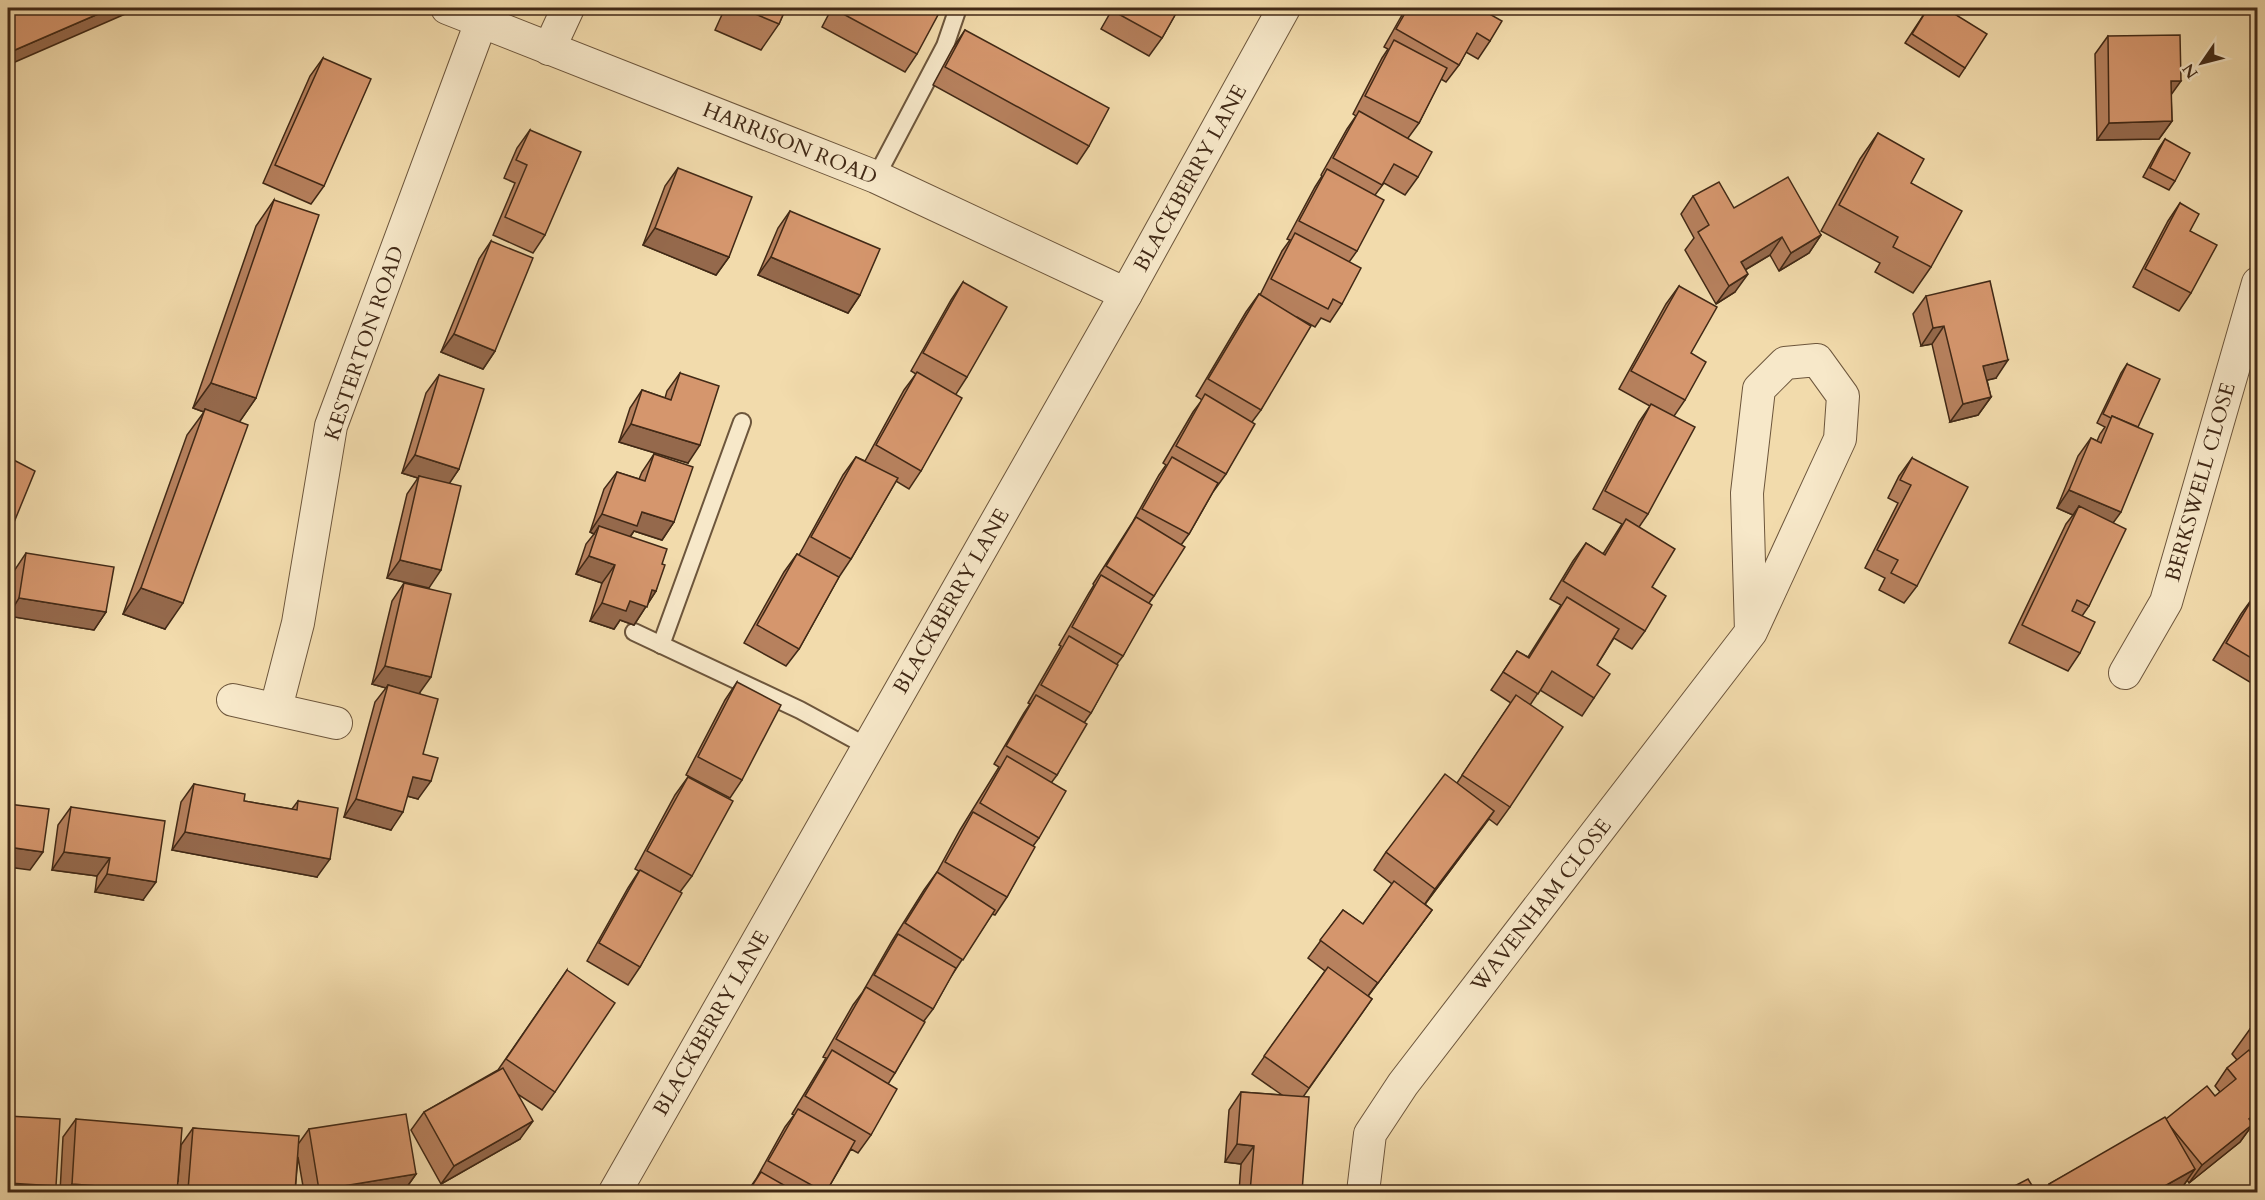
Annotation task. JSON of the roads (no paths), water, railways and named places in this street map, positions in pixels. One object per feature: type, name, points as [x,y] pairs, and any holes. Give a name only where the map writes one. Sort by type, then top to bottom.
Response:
[{"type":"street","name":"HARRISON ROAD","points":[[447,8],[876,177],[1126,294]]},
{"type":"street","points":[[549,49],[568,8]]},
{"type":"street","name":"BLACKBERRY LANE","points":[[615,1192],[1126,294],[1284,8]]},
{"type":"street","name":"KESTERTON ROAD","points":[[276,708],[298,623],[331,426],[481,22]]},
{"type":"street","name":"BERKSWELL CLOSE","points":[[2125,673],[2166,602],[2258,283]]},
{"type":"street","name":"WAVENHAM CLOSE","points":[[1363,1192],[1370,1134],[1403,1084],[1751,632],[1839,439],[1842,396],[1817,360],[1785,363],[1759,389],[1747,493],[1751,632]]},
{"type":"street","points":[[233,700],[336,723]]},
{"type":"lane","points":[[876,177],[945,46],[958,8]]},
{"type":"lane","points":[[661,645],[742,422]]},
{"type":"lane","points":[[634,632],[800,710],[868,747]]}]
